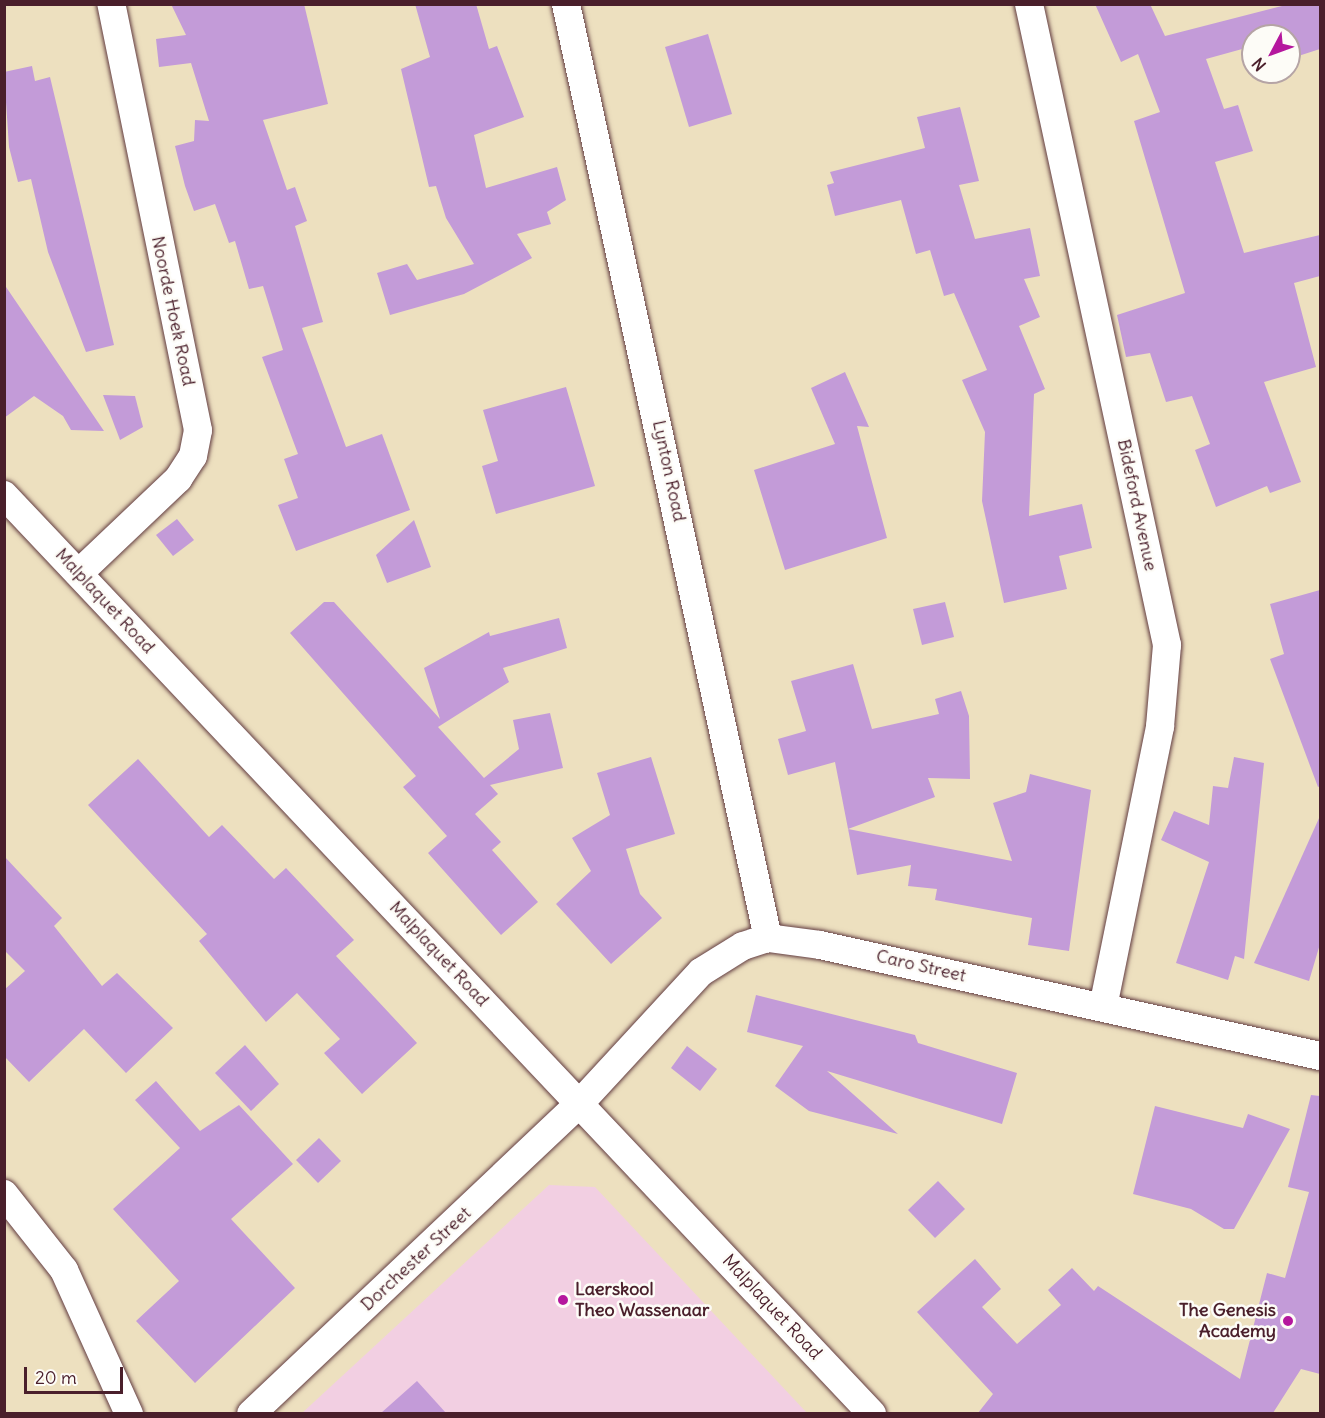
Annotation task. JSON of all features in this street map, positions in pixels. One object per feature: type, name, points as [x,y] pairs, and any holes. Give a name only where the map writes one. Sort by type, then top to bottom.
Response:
[{"type":"street","name":"Noorde Hoek Road","points":[[78,573],[178,479],[193,456],[198,430],[111,4]]},
{"type":"street","name":"Lynton Road","points":[[567,4],[768,938]]},
{"type":"street","name":"Bideford Avenue","points":[[1029,4],[1167,645],[1160,727],[1103,1007]]},
{"type":"street","name":"Malplaquet Road","points":[[4,495],[872,1413]]},
{"type":"street","name":"Caro Street","points":[[768,938],[871,955],[1320,1056]]},
{"type":"street","points":[[580,1103],[701,972],[768,938]]},
{"type":"street","name":"Dorchester Street","points":[[251,1413],[580,1103]]},
{"type":"street","points":[[4,1194],[64,1270],[129,1413]]},
{"type":"shaded area","name":"Laerskool Theo Wassenaar","points":[[549,1185],[595,1187],[807,1413],[301,1414]]},
{"type":"building","points":[[171,4],[304,4],[328,104],[263,120],[287,190],[295,187],[307,221],[295,226],[323,322],[302,328],[346,447],[382,434],[410,510],[296,551],[278,505],[298,498],[284,459],[298,454],[262,357],[283,350],[263,286],[249,289],[235,241],[229,243],[215,204],[194,211],[185,186],[175,146],[194,141],[195,120],[209,121],[191,63],[159,67],[156,39],[186,35]]},
{"type":"building","points":[[415,4],[476,4],[489,49],[497,46],[524,117],[474,135],[486,188],[557,167],[566,200],[547,212],[551,224],[517,234],[532,258],[464,294],[390,315],[377,273],[407,264],[417,280],[474,264],[446,218],[436,186],[429,187],[401,69],[430,57]]},
{"type":"building","points":[[1095,4],[1150,4],[1165,36],[1290,4],[1320,4],[1320,49],[1301,55],[1301,24],[1241,24],[1241,49],[1206,59],[1224,109],[1238,105],[1253,151],[1215,162],[1244,253],[1320,235],[1320,276],[1294,283],[1316,367],[1264,382],[1301,482],[1270,493],[1267,486],[1216,507],[1195,450],[1210,444],[1192,396],[1166,402],[1150,353],[1126,357],[1117,315],[1185,293],[1134,121],[1160,112],[1138,54],[1121,62]]},
{"type":"building","points":[[708,34],[732,114],[689,127],[665,47]]},
{"type":"building","points":[[32,66],[35,81],[50,77],[114,345],[86,352],[48,252],[31,179],[18,182],[9,147],[4,72]]},
{"type":"building","points":[[960,107],[979,181],[959,185],[975,239],[1030,228],[1040,276],[1024,279],[1040,317],[1019,326],[1045,389],[1034,394],[1029,516],[1082,504],[1092,548],[1059,556],[1067,589],[1004,603],[982,501],[985,432],[962,380],[987,370],[954,293],[944,296],[930,250],[916,254],[901,200],[835,216],[827,185],[834,183],[830,172],[925,148],[917,117]]},
{"type":"building","points":[[4,284],[104,431],[71,430],[63,416],[34,396],[4,418]]},
{"type":"building","points":[[845,372],[869,427],[857,426],[887,538],[785,570],[754,470],[835,444],[811,388]]},
{"type":"building","points":[[566,387],[595,486],[496,514],[482,466],[498,461],[483,410]]},
{"type":"building","points":[[103,395],[135,396],[143,427],[120,440]]},
{"type":"building","points":[[177,519],[194,540],[173,556],[156,535]]},
{"type":"building","points":[[414,520],[431,567],[387,583],[376,555]]},
{"type":"building","points":[[1320,590],[1320,786],[1318,787],[1270,659],[1284,654],[1270,604]]},
{"type":"building","points":[[324,602],[334,602],[440,719],[424,668],[489,632],[490,636],[559,618],[567,648],[503,668],[509,682],[438,727],[484,778],[519,749],[513,720],[550,713],[563,768],[490,785],[498,794],[475,814],[501,842],[492,850],[538,902],[501,935],[428,853],[447,836],[403,787],[416,776],[290,633]]},
{"type":"building","points":[[945,602],[954,637],[922,645],[913,609]]},
{"type":"building","points":[[853,664],[872,729],[939,714],[935,699],[961,691],[969,716],[970,779],[928,778],[935,797],[848,829],[835,762],[788,775],[778,739],[806,731],[791,681]]},
{"type":"building","points":[[651,757],[675,834],[626,849],[640,894],[662,918],[611,964],[556,904],[591,871],[572,838],[610,815],[597,773]]},
{"type":"building","points":[[1234,757],[1264,763],[1244,959],[1235,956],[1228,980],[1176,963],[1209,862],[1161,840],[1174,811],[1209,825],[1213,786],[1228,788]]},
{"type":"building","points":[[138,759],[209,837],[222,825],[274,879],[286,868],[354,940],[336,956],[417,1043],[362,1094],[324,1053],[340,1039],[297,993],[266,1022],[199,941],[207,934],[88,805]]},
{"type":"building","points":[[1030,774],[1091,790],[1069,951],[1028,945],[1032,918],[935,900],[937,889],[908,886],[911,865],[857,875],[848,829],[1012,861],[993,803],[1026,792]]},
{"type":"building","points":[[1320,816],[1320,944],[1309,981],[1254,963]]},
{"type":"building","points":[[4,856],[62,918],[54,926],[102,986],[117,973],[173,1028],[126,1073],[84,1029],[29,1082],[4,1056],[4,990],[25,971],[4,950]]},
{"type":"building","points":[[756,995],[915,1035],[918,1043],[1017,1073],[1002,1124],[827,1071],[898,1134],[809,1111],[775,1086],[803,1046],[747,1032]]},
{"type":"building","points":[[245,1045],[279,1084],[251,1111],[215,1073]]},
{"type":"building","points":[[687,1046],[717,1069],[700,1091],[671,1068]]},
{"type":"building","points":[[156,1081],[200,1131],[239,1105],[293,1164],[231,1219],[295,1288],[195,1383],[136,1321],[179,1281],[113,1209],[180,1148],[135,1100]]},
{"type":"building","points":[[1311,1095],[1320,1096],[1320,1374],[1301,1369],[1273,1413],[978,1413],[993,1394],[917,1312],[975,1259],[1001,1289],[982,1307],[1017,1344],[1061,1305],[1048,1290],[1072,1268],[1094,1291],[1098,1286],[1240,1379],[1267,1273],[1285,1278],[1309,1192],[1288,1187]]},
{"type":"building","points":[[1155,1106],[1243,1128],[1248,1114],[1290,1129],[1234,1229],[1224,1229],[1191,1209],[1133,1194]]},
{"type":"building","points":[[319,1138],[341,1161],[318,1183],[296,1160]]},
{"type":"building","points":[[938,1181],[965,1209],[935,1238],[908,1210]]},
{"type":"building","points":[[417,1381],[446,1413],[381,1413]]},
{"type":"place","name":"Laerskool Theo Wassenaar","points":[[563,1300]]},
{"type":"place","name":"The Genesis Academy","points":[[1288,1321]]}]
